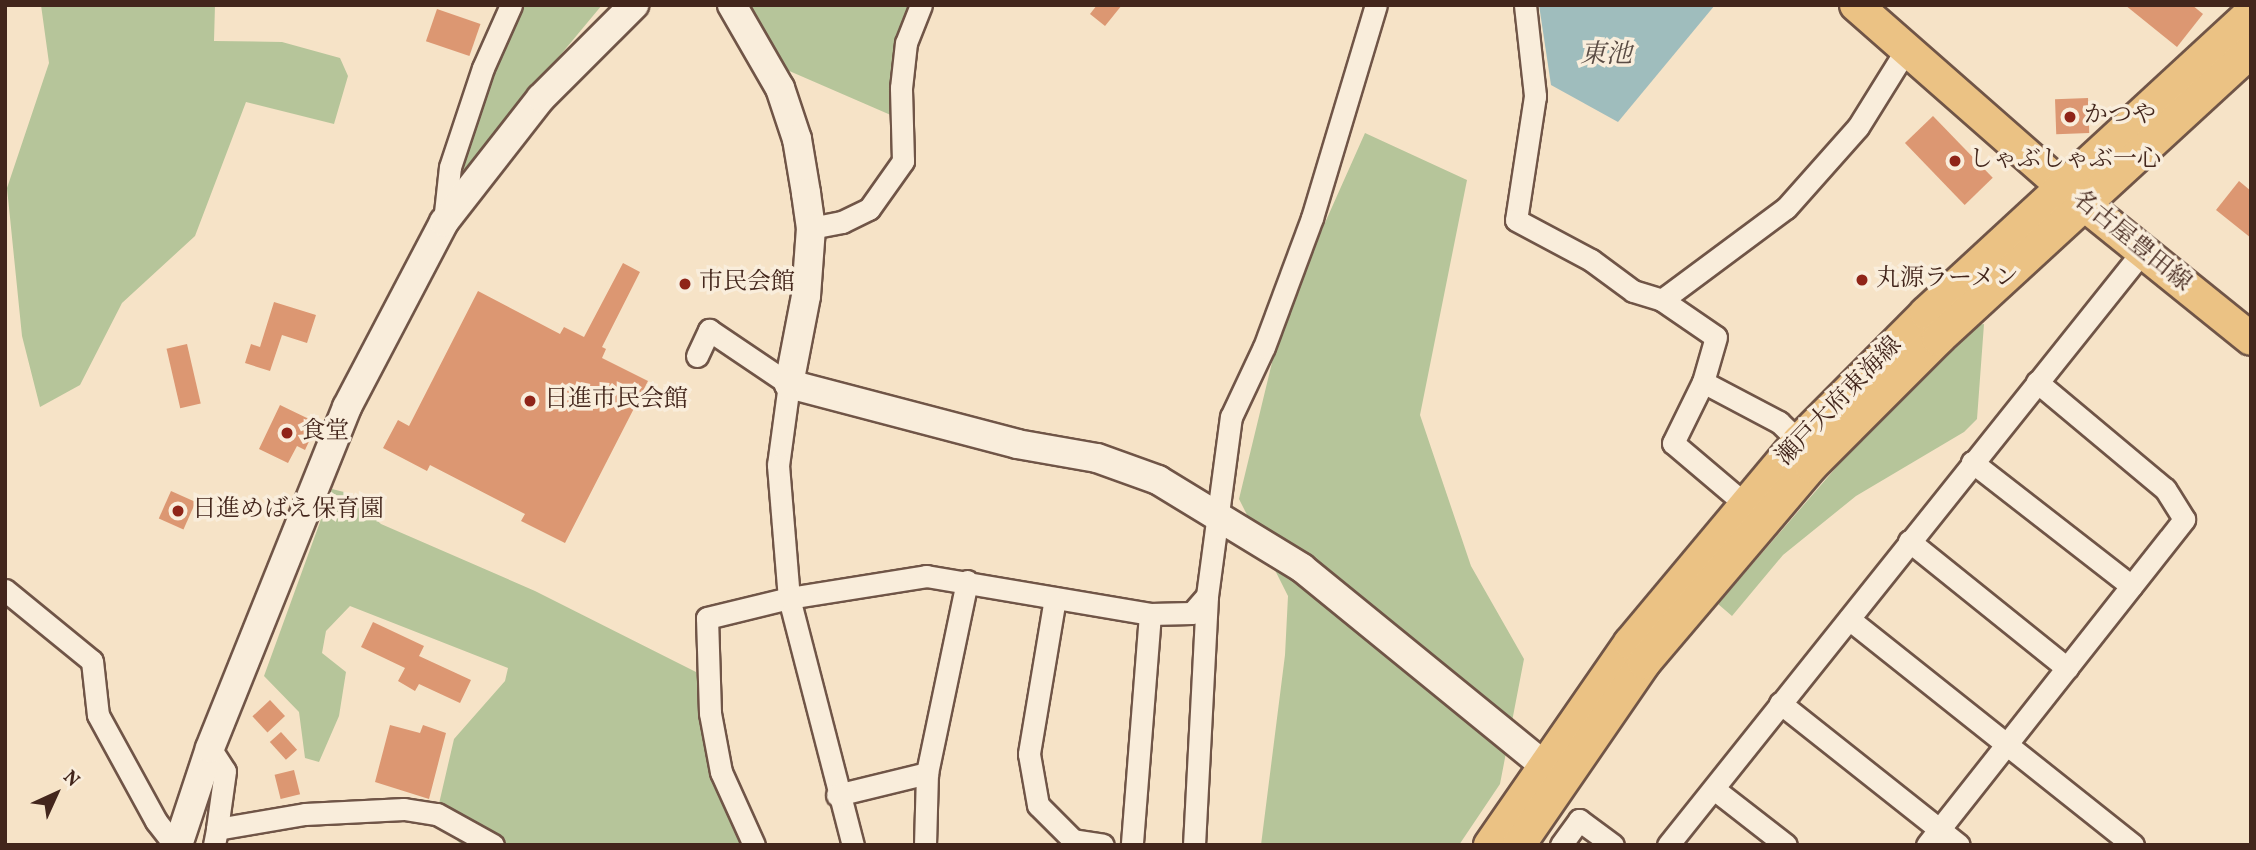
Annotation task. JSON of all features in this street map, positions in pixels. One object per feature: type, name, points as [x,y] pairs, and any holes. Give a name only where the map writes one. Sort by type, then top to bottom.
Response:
[{"type":"main road","name":"名古屋豊田線","points":[[1856,5],[2074,196],[2251,338]]},
{"type":"main road","name":"瀬戸大府東海線","points":[[1519,845],[1644,663],[1760,524],[2251,13]]},
{"type":"main road","name":"瀬戸大府東海線","points":[[1490,845],[1542,764],[1629,643],[1799,441],[1926,313],[2251,51]]},
{"type":"street","points":[[444,222],[450,167],[483,68],[511,5]]},
{"type":"street","points":[[177,845],[210,748],[347,407],[444,222],[541,98],[634,5]]},
{"type":"street","points":[[732,5],[780,88],[797,139],[811,228],[806,296],[789,383],[778,465],[789,598],[837,795],[853,845]]},
{"type":"street","points":[[811,228],[842,222],[869,209],[903,161],[901,88],[906,43],[921,5]]},
{"type":"street","points":[[1194,845],[1207,596],[1231,417],[1264,347],[1312,218],[1376,5]]},
{"type":"street","points":[[1525,5],[1535,96],[1516,220],[1591,260],[1633,291],[1662,300],[1716,337],[1703,382],[1673,443],[1745,504]]},
{"type":"street","points":[[1662,300],[1786,208],[1858,127],[1906,50]]},
{"type":"street","points":[[1668,845],[2142,252]]},
{"type":"street","points":[[697,356],[709,330],[789,383],[837,400],[1017,444],[1097,458],[1158,480],[1217,512],[1332,592],[1542,764]]},
{"type":"street","points":[[1703,382],[1779,422],[1799,441]]},
{"type":"street","points":[[1933,837],[2184,519],[2165,489],[2037,382]]},
{"type":"street","points":[[1972,462],[2131,586]]},
{"type":"street","points":[[1909,541],[2067,668]]},
{"type":"street","points":[[754,845],[722,772],[717,749],[710,713],[707,618],[789,598],[926,576],[1150,614],[1192,613],[1207,596]]},
{"type":"street","points":[[925,845],[928,773],[967,581]]},
{"type":"street","points":[[5,590],[92,661],[98,715],[156,821],[177,845]]},
{"type":"street","points":[[1055,598],[1029,754],[1038,805],[1073,840],[1103,845]]},
{"type":"street","points":[[1132,845],[1150,614]]},
{"type":"street","points":[[1849,619],[2133,845]]},
{"type":"street","points":[[1780,703],[1933,837],[1959,845]]},
{"type":"street","points":[[210,748],[225,771],[215,837],[305,814],[404,809],[436,814],[493,845]]},
{"type":"street","points":[[837,795],[928,773]]},
{"type":"street","points":[[1714,789],[1786,845]]},
{"type":"street","points":[[1561,845],[1579,820],[1613,845]]},
{"type":"green space","points":[[41,5],[215,5],[214,41],[282,42],[340,58],[348,76],[334,124],[246,102],[195,236],[122,303],[80,385],[40,407],[22,336],[7,188],[49,63]]},
{"type":"green space","points":[[524,5],[602,5],[513,112],[468,179],[460,174],[488,90]]},
{"type":"green space","points":[[748,5],[910,5],[896,46],[890,88],[893,116],[787,70]]},
{"type":"green space","points":[[1365,133],[1467,180],[1420,415],[1471,566],[1524,659],[1500,784],[1459,845],[1261,845],[1285,655],[1288,596],[1239,499],[1283,317]]},
{"type":"green space","points":[[1984,324],[1977,419],[1964,432],[1856,496],[1783,555],[1732,616],[1718,604],[1846,456],[1976,325]]},
{"type":"green space","points":[[332,489],[344,492],[381,524],[535,591],[696,672],[744,845],[462,845],[435,821],[454,739],[505,681],[508,668],[350,606],[326,631],[322,653],[346,672],[339,716],[319,762],[305,758],[299,712],[264,676]]},
{"type":"water","name":"東池","points":[[1539,5],[1715,5],[1618,122],[1551,85]]},
{"type":"building","points":[[1097,5],[1122,5],[1105,26],[1090,14]]},
{"type":"building","points":[[2125,5],[2192,5],[2203,14],[2177,47]]},
{"type":"building","points":[[437,9],[480,24],[469,56],[426,41]]},
{"type":"building","points":[[2088,98],[2089,133],[2056,134],[2055,99]]},
{"type":"building","points":[[1933,116],[1993,178],[1965,205],[1905,143]]},
{"type":"building","points":[[2239,181],[2251,191],[2251,238],[2216,210]]},
{"type":"building","name":"日進市民会館","points":[[623,263],[640,272],[602,347],[606,349],[602,358],[648,381],[565,543],[521,521],[525,514],[430,465],[427,471],[383,448],[398,420],[409,426],[478,291],[560,334],[564,327],[584,337]]},
{"type":"building","points":[[274,302],[316,315],[307,343],[282,335],[270,371],[245,363],[251,344],[260,347]]},
{"type":"building","points":[[187,344],[201,403],[180,408],[167,349]]},
{"type":"building","name":"食堂","points":[[280,405],[309,419],[303,430],[312,435],[305,450],[297,446],[288,463],[259,449]]},
{"type":"building","name":"日進めばえ保育園","points":[[171,491],[196,502],[183,529],[159,518]]},
{"type":"building","points":[[373,622],[424,646],[419,656],[471,680],[460,703],[419,684],[415,691],[398,681],[405,668],[361,647]]},
{"type":"building","points":[[270,700],[285,716],[267,732],[252,716]]},
{"type":"building","points":[[390,725],[420,733],[423,725],[446,733],[429,799],[375,782]]},
{"type":"building","points":[[281,732],[297,750],[286,760],[270,742]]},
{"type":"building","points":[[294,770],[300,794],[281,799],[275,775]]},
{"type":"place","name":"かつや","points":[[2070,117]]},
{"type":"place","name":"しゃぶしゃぶ一心","points":[[1955,161]]},
{"type":"place","name":"丸源ラーメン","points":[[1862,280]]},
{"type":"place","name":"市民会館","points":[[685,284]]},
{"type":"place","name":"日進市民会館","points":[[530,401]]},
{"type":"place","name":"食堂","points":[[287,433]]},
{"type":"place","name":"日進めばえ保育園","points":[[178,511]]}]
